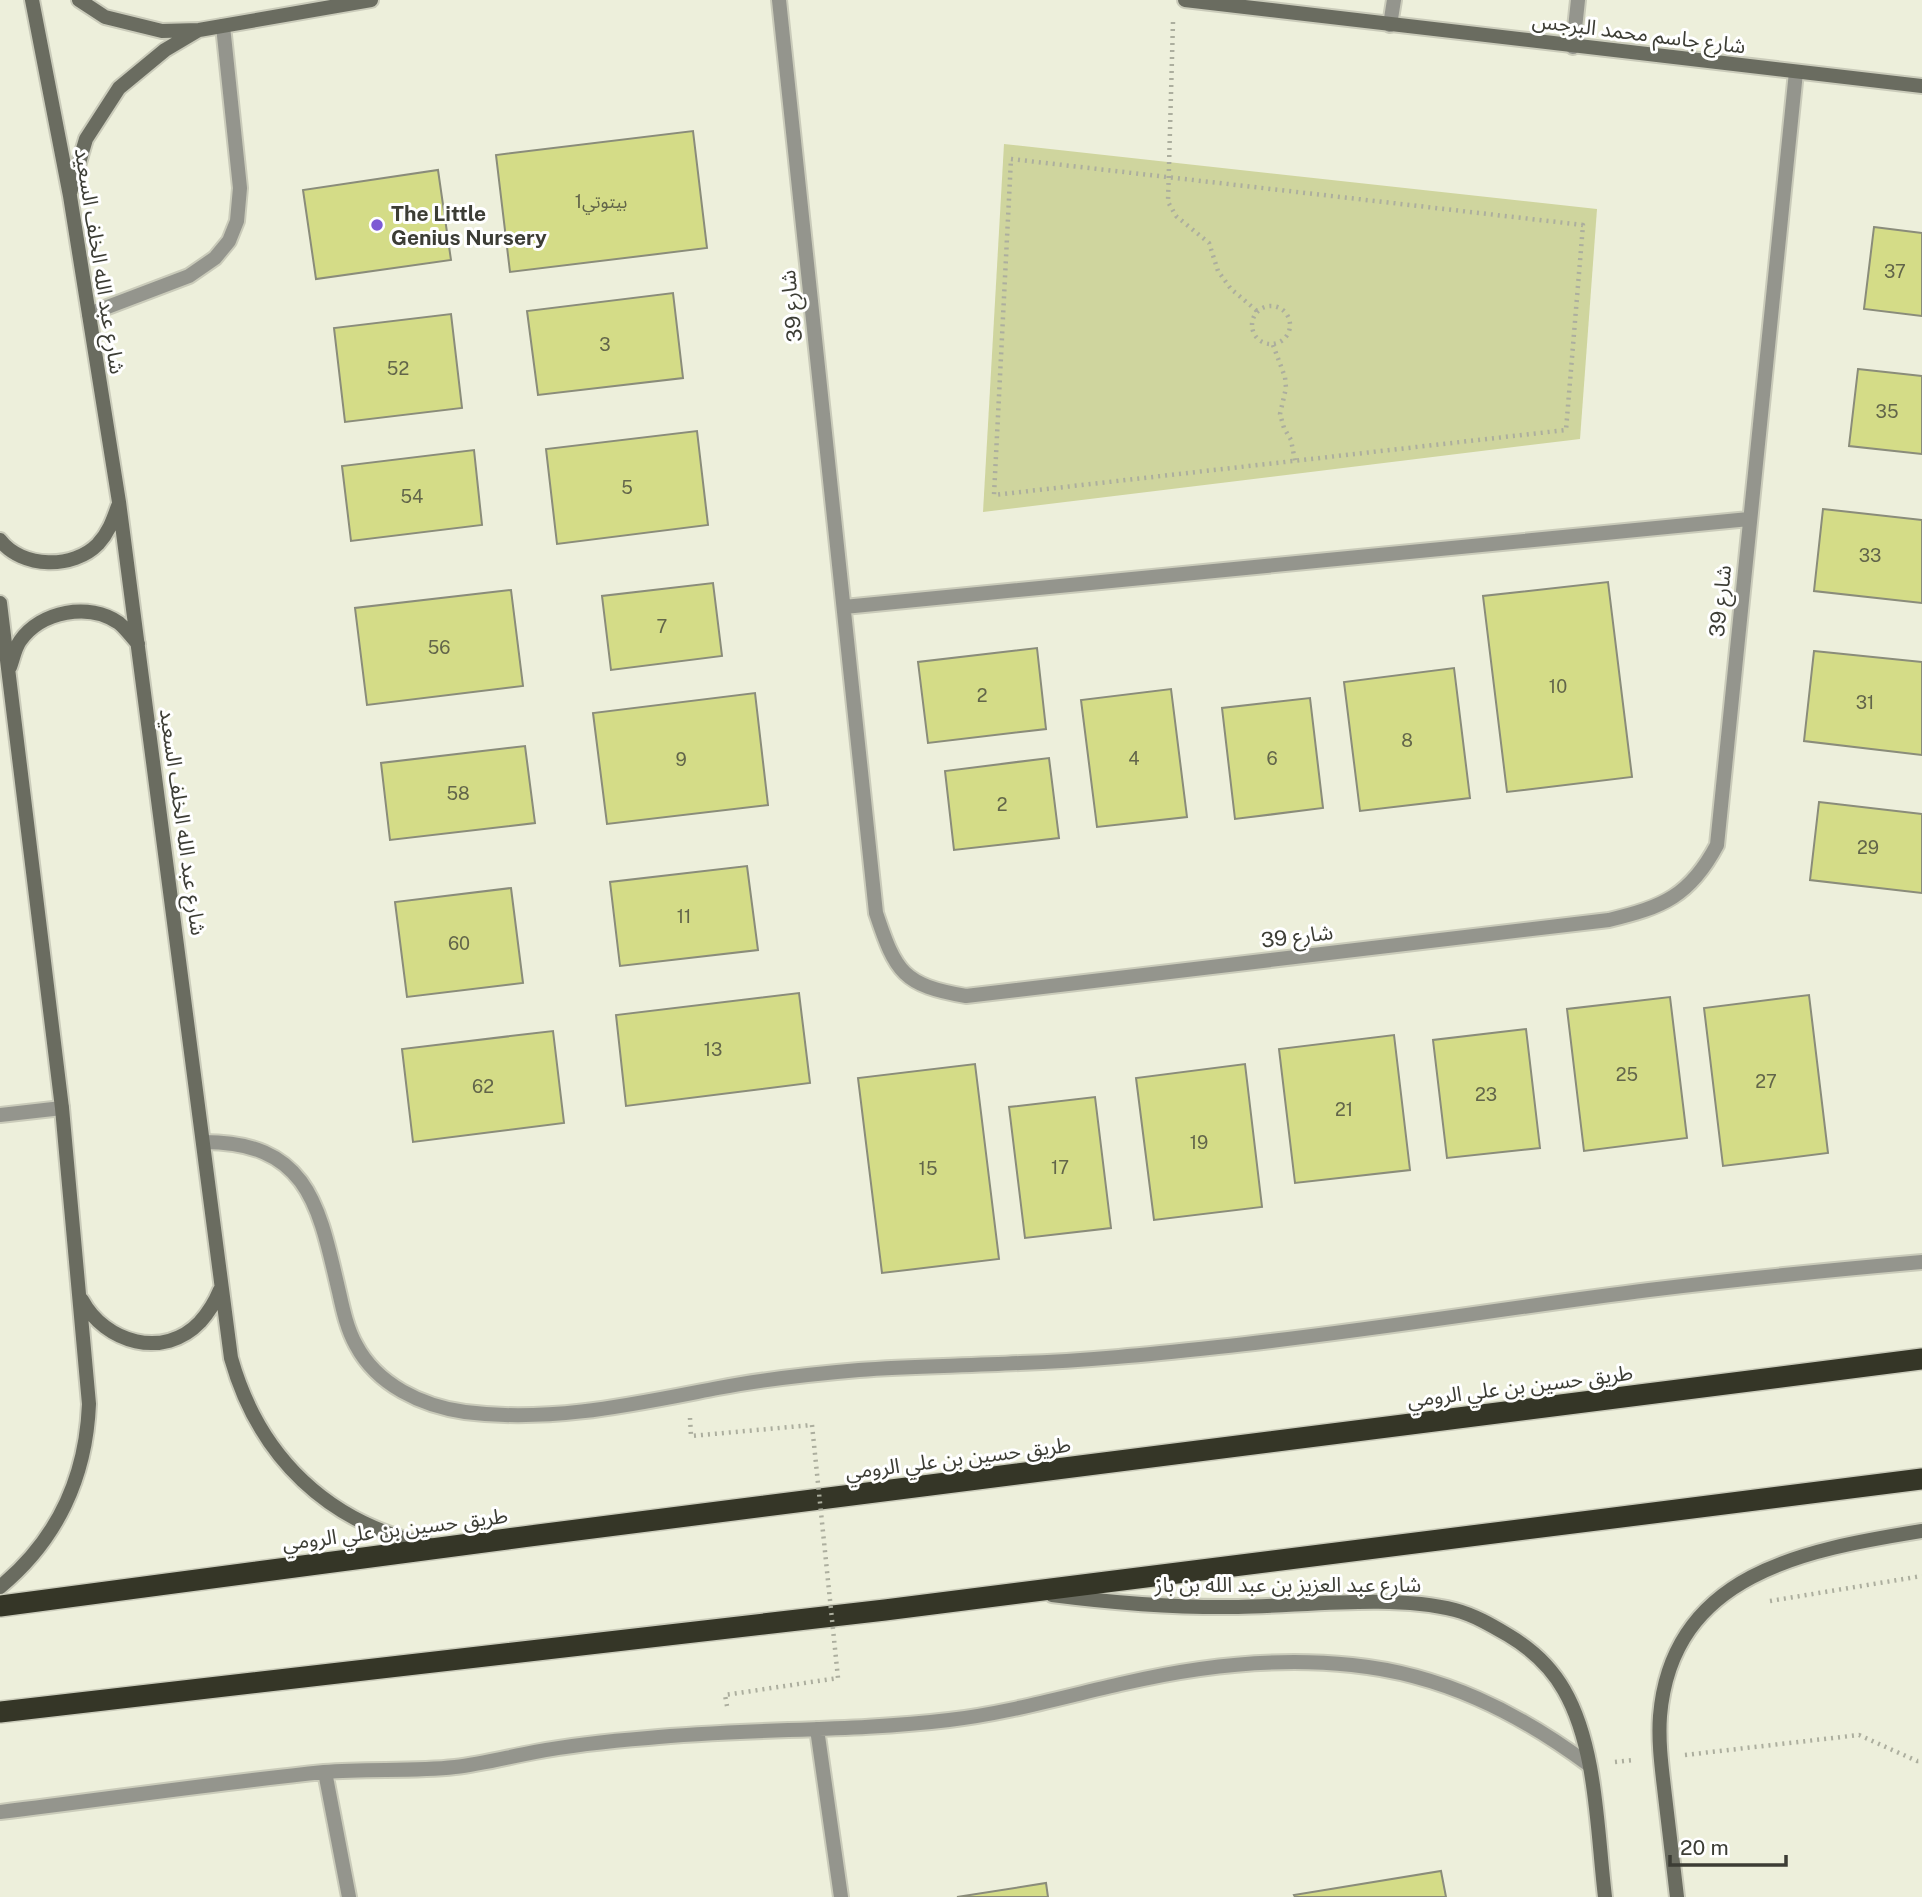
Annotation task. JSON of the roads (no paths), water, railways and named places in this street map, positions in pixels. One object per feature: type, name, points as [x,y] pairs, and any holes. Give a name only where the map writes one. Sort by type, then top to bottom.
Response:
[{"type":"highway","name":"طريق حسين بن علي الرومي","points":[[0,1606],[438,1546],[545,1535],[1916,1358]]},
{"type":"highway","points":[[0,1712],[709,1631],[1922,1479]]},
{"type":"main road","name":"شارع عبد الله الخلف السعيد","points":[[32,0],[70,196],[119,502],[231,1358],[240,1390],[254,1419],[293,1473],[345,1514],[385,1533],[438,1546]]},
{"type":"main road","points":[[79,0],[105,17],[162,31],[198,30],[371,0]]},
{"type":"main road","name":"شارع جاسم محمد البرجس","points":[[1185,0],[1922,86]]},
{"type":"main road","points":[[70,196],[86,139],[119,88],[165,50],[198,30]]},
{"type":"main road","points":[[0,540],[25,558],[50,563],[75,558],[96,545],[111,526],[119,502]]},
{"type":"main road","points":[[0,603],[62,1108],[89,1404],[88,1433],[82,1461],[59,1519],[40,1548],[0,1587]]},
{"type":"main road","points":[[9,668],[20,642],[40,622],[66,612],[93,612],[119,623],[138,643]]},
{"type":"main road","points":[[80,1296],[90,1314],[104,1328],[122,1339],[142,1343],[163,1342],[182,1335],[199,1323],[212,1307],[220,1289]]},
{"type":"main road","points":[[1677,1897],[1661,1758],[1660,1718],[1665,1679],[1680,1644],[1703,1612],[1718,1598],[1752,1576],[1806,1555],[1863,1541],[1922,1531]]},
{"type":"main road","name":"شارع عبد العزيز بن عبد الله بن باز","points":[[1023,1591],[1164,1605],[1235,1607],[1401,1603],[1455,1610],[1487,1622],[1525,1646],[1546,1666],[1564,1689],[1576,1715],[1589,1765],[1605,1897]]},
{"type":"street","name":"شارع 39","points":[[779,0],[876,914],[888,948],[906,976],[930,990],[966,996],[1609,920],[1648,911],[1681,892],[1704,869],[1717,845],[1796,72]]},
{"type":"street","points":[[1390,25],[1394,0]]},
{"type":"street","points":[[1573,47],[1578,0]]},
{"type":"street","points":[[89,314],[189,276],[215,258],[229,241],[237,221],[240,188],[222,26]]},
{"type":"street","points":[[844,607],[1749,519]]},
{"type":"street","points":[[0,1115],[62,1108]]},
{"type":"street","points":[[204,1142],[229,1142],[264,1152],[295,1174],[310,1193],[321,1216],[347,1325],[358,1349],[393,1386],[440,1407],[506,1415],[602,1409],[736,1385],[849,1371],[1107,1358],[1229,1346],[1650,1290],[1922,1262]]},
{"type":"street","points":[[0,1812],[325,1772],[450,1768],[536,1752],[646,1738],[904,1724],[997,1713],[1127,1682],[1192,1670],[1257,1663],[1348,1665],[1394,1670],[1416,1676],[1480,1698],[1521,1719],[1589,1765]]},
{"type":"street","points":[[817,1729],[841,1897]]},
{"type":"street","points":[[325,1772],[349,1897]]},
{"type":"place","name":"The Little Genius Nursery","points":[[377,225]]}]
